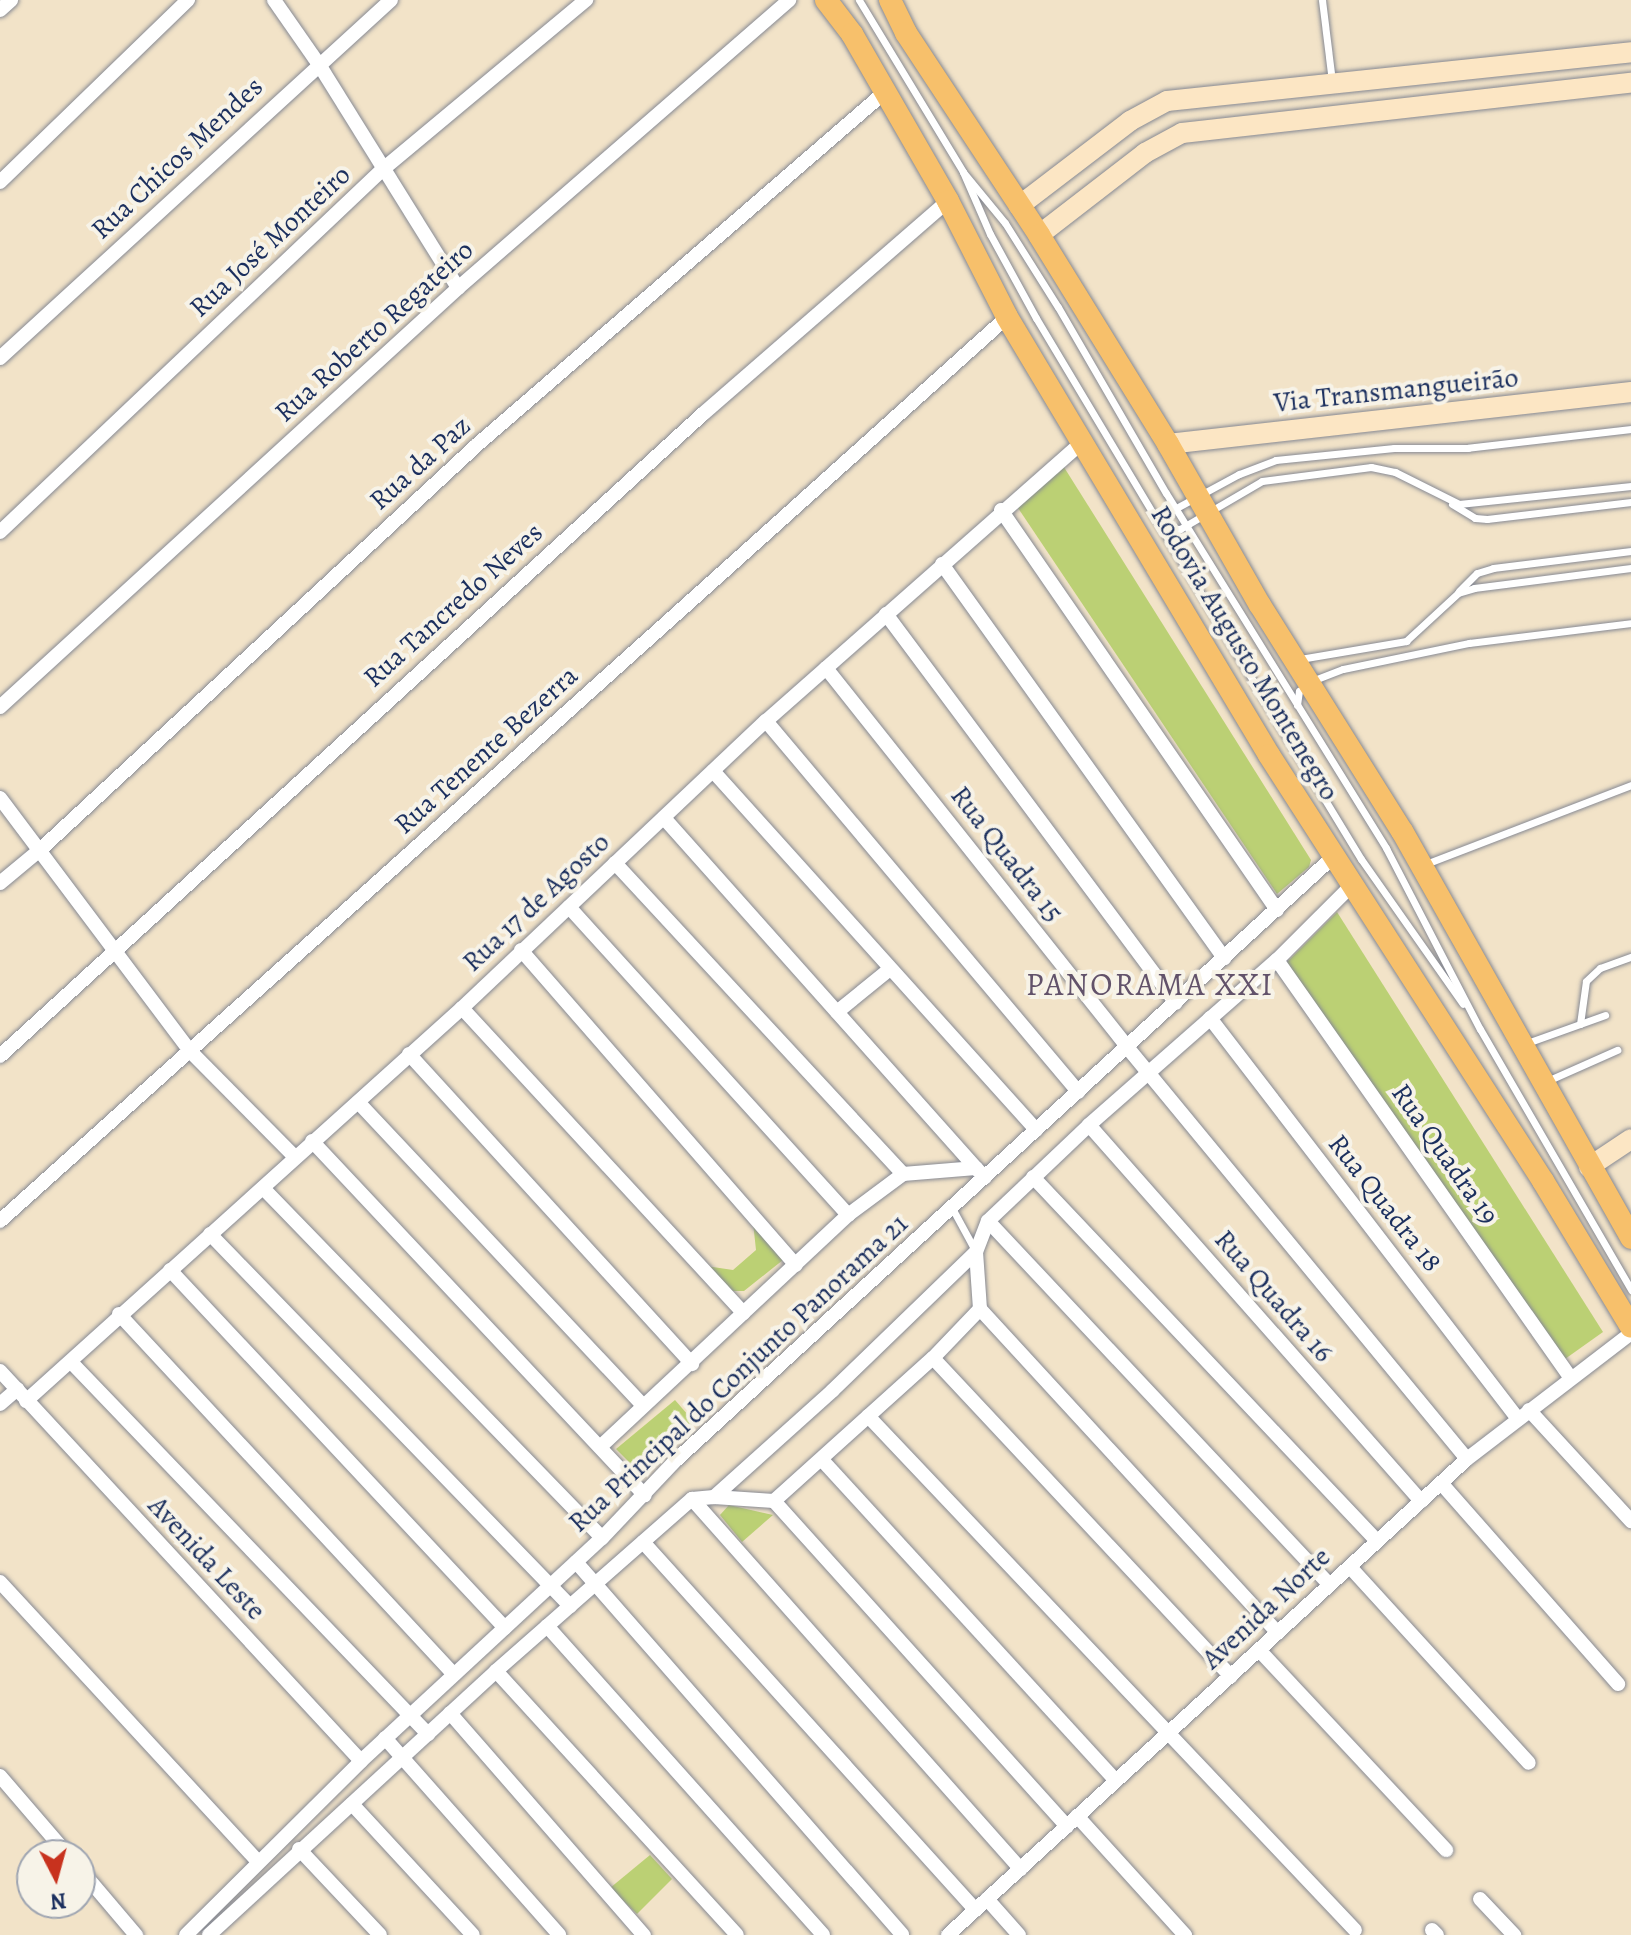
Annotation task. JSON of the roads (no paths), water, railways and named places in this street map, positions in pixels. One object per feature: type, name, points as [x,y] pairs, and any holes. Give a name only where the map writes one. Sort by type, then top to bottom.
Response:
[{"type":"main road","name":"Rodovia Augusto Montenegro","points":[[826,0],[852,34],[948,201],[1007,317],[1082,442],[1334,856],[1535,1168],[1631,1327]]},
{"type":"main road","name":"Rodovia Augusto Montenegro","points":[[890,0],[906,33],[1039,235],[1168,444],[1293,659],[1421,866],[1631,1238]]},
{"type":"street","points":[[0,10],[11,0]]},
{"type":"street","points":[[0,182],[188,0]]},
{"type":"street","points":[[274,0],[318,63],[458,288]]},
{"type":"street","name":"Rua Chicos Mendes","points":[[0,358],[318,63],[391,0]]},
{"type":"street","name":"Rua José Monteiro","points":[[0,532],[382,170],[586,0]]},
{"type":"street","name":"Rua Roberto Regateiro","points":[[0,707],[458,288],[789,0]]},
{"type":"street","points":[[1019,206],[1130,121],[1167,101],[1631,52]]},
{"type":"street","points":[[1039,235],[1145,153],[1182,133],[1631,83]]},
{"type":"street","name":"Rua da Paz","points":[[0,883],[41,849],[478,444],[885,92]]},
{"type":"street","name":"Rua Tancredo Neves","points":[[0,1056],[118,952],[327,755],[704,413],[948,201]]},
{"type":"street","name":"Rua Tenente Bezerra","points":[[0,1221],[1007,317]]},
{"type":"street","name":"Via Transmangueirão","points":[[1168,444],[1631,392]]},
{"type":"street","name":"Rua 17 de Agosto","points":[[26,1401],[119,1314],[263,1188],[294,1156],[462,1008],[766,721],[1001,510],[1082,442]]},
{"type":"street","points":[[1001,510],[1277,910]]},
{"type":"street","points":[[942,564],[1224,958]]},
{"type":"street","points":[[886,614],[1176,1003]]},
{"type":"street","name":"Rua Quadra 15","points":[[826,668],[1127,1047],[1467,1459]]},
{"type":"street","points":[[766,721],[1078,1092]]},
{"type":"street","points":[[713,771],[1036,1130]]},
{"type":"street","points":[[0,798],[189,1050],[294,1156]]},
{"type":"street","points":[[664,818],[981,1173]]},
{"type":"street","name":"Rua Principal do Conjunto Panorama 21","points":[[186,1935],[385,1738],[602,1538],[675,1461],[952,1208],[981,1173],[1036,1130],[1334,856]]},
{"type":"street","points":[[615,863],[903,1174]]},
{"type":"street","points":[[714,1497],[832,1391],[976,1252],[988,1221],[1033,1177],[1277,960],[1352,885]]},
{"type":"street","points":[[569,907],[848,1215]]},
{"type":"street","points":[[521,950],[796,1265]]},
{"type":"street","name":"Rua Quadra 19","points":[[1277,960],[1570,1377]]},
{"type":"street","points":[[837,1012],[890,969]]},
{"type":"street","points":[[462,1008],[743,1313]]},
{"type":"street","name":"Rua Quadra 18","points":[[1210,1018],[1524,1415],[1631,1521]]},
{"type":"street","points":[[409,1054],[692,1364]]},
{"type":"street","points":[[358,1102],[643,1405]]},
{"type":"street","name":"Rua Quadra 16","points":[[1089,1125],[1421,1501]]},
{"type":"street","points":[[1589,1167],[1631,1139]]},
{"type":"street","points":[[312,1141],[645,1495]]},
{"type":"street","points":[[601,1446],[848,1215],[903,1174],[981,1173]]},
{"type":"street","points":[[1033,1177],[1377,1541]]},
{"type":"street","points":[[263,1188],[602,1538]]},
{"type":"street","points":[[988,1221],[1330,1585]]},
{"type":"street","points":[[210,1234],[570,1606]]},
{"type":"street","points":[[976,1252],[980,1309],[1278,1633]]},
{"type":"street","points":[[170,1270],[505,1628]]},
{"type":"street","points":[[774,1501],[933,1358],[980,1309]]},
{"type":"street","points":[[119,1314],[454,1675]]},
{"type":"street","name":"Avenida Norte","points":[[948,1935],[1467,1459],[1631,1333]]},
{"type":"street","points":[[933,1358],[1231,1676]]},
{"type":"street","points":[[71,1362],[428,1734]]},
{"type":"street","name":"Avenida Leste","points":[[0,1371],[361,1761]]},
{"type":"street","points":[[0,1404],[17,1389]]},
{"type":"street","points":[[868,1416],[1355,1930]]},
{"type":"street","points":[[822,1460],[1116,1781]]},
{"type":"street","points":[[1441,1483],[1618,1684]]},
{"type":"street","points":[[692,1499],[714,1497],[774,1501],[1072,1821],[1185,1935]]},
{"type":"street","points":[[692,1499],[1021,1869]]},
{"type":"street","name":"Rua Principal do Conjunto Panorama 21","points":[[209,1935],[496,1671],[692,1499]]},
{"type":"street","points":[[643,1542],[975,1910]]},
{"type":"street","points":[[576,1562],[902,1935]]},
{"type":"street","points":[[1350,1567],[1529,1763]]},
{"type":"street","points":[[0,1582],[258,1862]]},
{"type":"street","points":[[547,1626],[823,1935]]},
{"type":"street","points":[[1259,1650],[1446,1850]]},
{"type":"street","points":[[496,1671],[737,1935]]},
{"type":"street","points":[[450,1713],[644,1935]]},
{"type":"street","points":[[385,1738],[559,1935]]},
{"type":"street","points":[[0,1776],[54,1839]]},
{"type":"street","points":[[352,1804],[473,1935]]},
{"type":"street","points":[[299,1849],[380,1935]]},
{"type":"street","points":[[96,1888],[136,1935]]},
{"type":"street","points":[[987,1899],[1019,1935]]},
{"type":"street","points":[[1480,1899],[1514,1935]]},
{"type":"lane","points":[[859,0],[963,172],[1020,247],[1186,526],[1386,848],[1480,1029],[1631,1290]]},
{"type":"lane","points":[[1322,0],[1332,83]]},
{"type":"lane","points":[[963,172],[990,234],[1036,318],[1361,859],[1480,1029]]},
{"type":"lane","points":[[1162,528],[1169,531],[1186,526],[1202,505],[1276,460],[1381,449],[1468,448],[1631,429]]},
{"type":"lane","points":[[1162,528],[1162,520],[1176,508],[1202,505],[1262,481],[1371,467],[1395,472],[1447,500],[1460,511],[1487,519],[1631,502]]},
{"type":"lane","points":[[1447,500],[1476,504],[1631,486]]},
{"type":"lane","points":[[1266,656],[1293,659],[1406,641],[1477,573],[1493,568],[1631,551]]},
{"type":"lane","points":[[1456,594],[1474,588],[1631,568]]},
{"type":"lane","points":[[1297,705],[1299,691],[1309,682],[1343,669],[1469,643],[1631,623]]},
{"type":"lane","points":[[1421,866],[1631,785]]},
{"type":"lane","points":[[1580,1024],[1586,981],[1600,968],[1631,957]]},
{"type":"lane","points":[[1521,1045],[1605,1015]]},
{"type":"lane","points":[[1542,1084],[1617,1050]]},
{"type":"lane","points":[[952,1208],[976,1252]]},
{"type":"district","name":"PANORAMA XXI","points":[[1150,984]]}]
